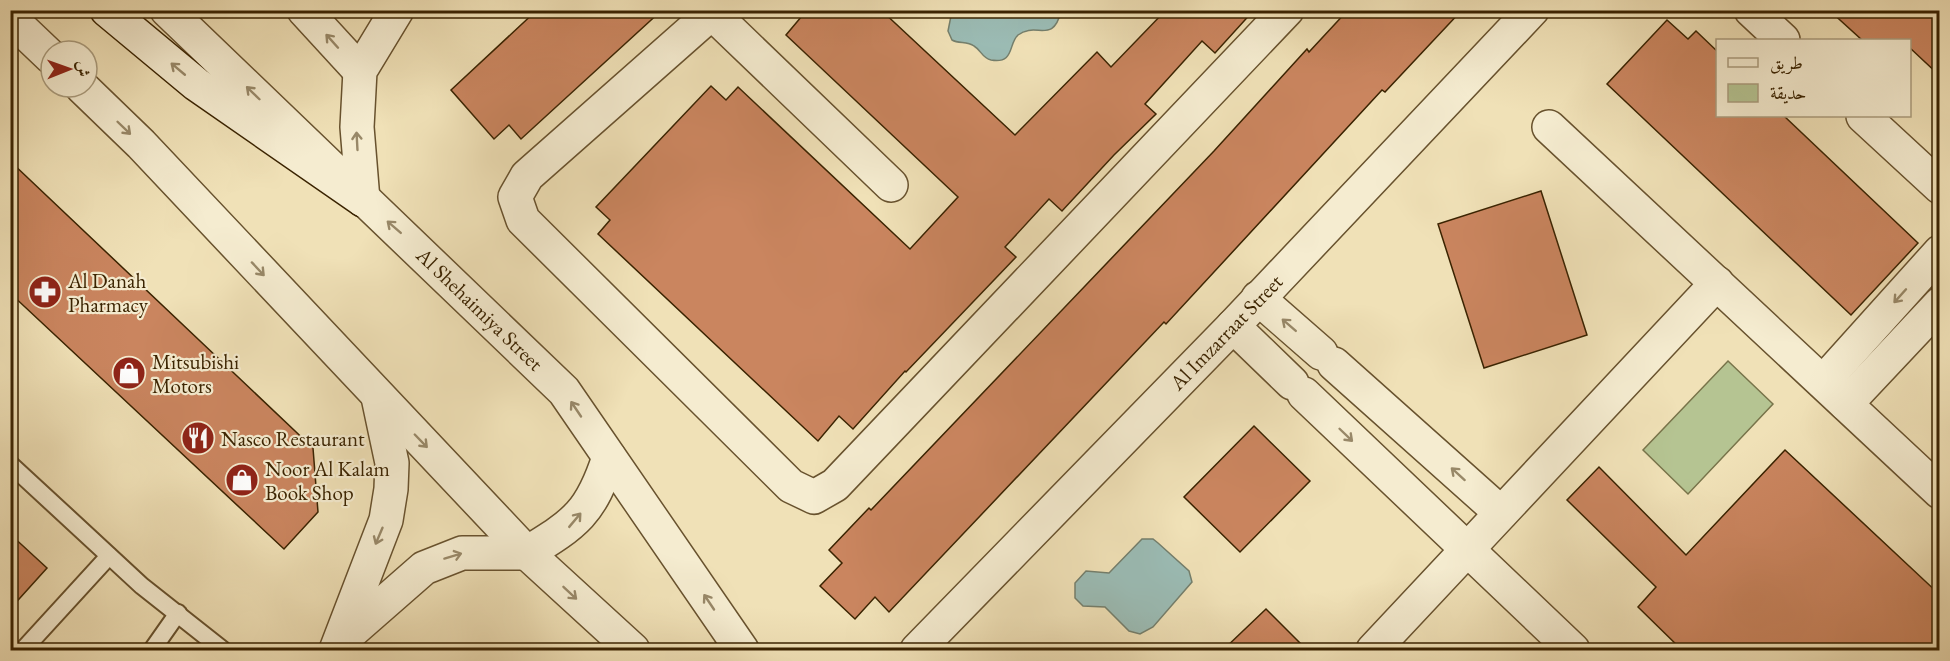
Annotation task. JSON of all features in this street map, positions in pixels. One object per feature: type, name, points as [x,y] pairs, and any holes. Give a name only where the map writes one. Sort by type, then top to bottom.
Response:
[{"type":"street","points":[[107,10],[196,84],[363,200]]},
{"type":"street","name":"Al Shehaimiya Street","points":[[168,10],[564,391],[742,651]]},
{"type":"street","points":[[363,200],[357,127],[360,71],[397,10]]},
{"type":"street","points":[[891,185],[714,12],[527,176],[515,197],[523,220],[791,486],[814,497],[835,485],[1287,10]]},
{"type":"street","name":"Al Imzarraat Street","points":[[916,651],[1233,326],[1532,10]]},
{"type":"street","points":[[1751,10],[1782,39]]},
{"type":"street","points":[[306,11],[360,71]]},
{"type":"street","points":[[10,18],[39,46]]},
{"type":"street","points":[[94,99],[141,144],[527,553],[633,651]]},
{"type":"street","points":[[1864,117],[1940,187]]},
{"type":"street","points":[[1549,127],[1940,492]]},
{"type":"street","points":[[1834,393],[1940,252]]},
{"type":"street","points":[[1374,651],[1717,283]]},
{"type":"street","points":[[1258,298],[1502,513]]},
{"type":"street","points":[[1834,393],[1940,304]]},
{"type":"street","points":[[1233,326],[1573,651]]},
{"type":"street","points":[[338,646],[386,520],[391,489],[392,463],[378,397]]},
{"type":"street","points":[[338,646],[423,568],[462,553],[527,553],[570,527],[598,491],[609,457]]},
{"type":"lane","points":[[10,464],[109,556],[223,651]]},
{"type":"lane","points":[[23,651],[109,556]]},
{"type":"lane","points":[[152,651],[178,613]]},
{"type":"green space","points":[[1728,361],[1773,404],[1688,494],[1643,450]]},
{"type":"water","points":[[952,10],[1061,11],[1058,21],[1049,30],[1025,31],[1015,39],[1010,52],[1004,59],[991,60],[971,44],[952,40],[948,31]]},
{"type":"water","points":[[1142,539],[1153,539],[1158,543],[1189,571],[1192,582],[1153,627],[1140,634],[1129,631],[1105,607],[1083,606],[1075,598],[1075,583],[1086,571],[1109,573]]},
{"type":"building","points":[[537,10],[662,10],[521,139],[509,125],[494,139],[451,90]]},
{"type":"building","points":[[807,10],[881,10],[1015,135],[1097,52],[1111,67],[1166,10],[1254,10],[1215,53],[1202,41],[1145,104],[1156,114],[1062,211],[1049,199],[1005,247],[1016,257],[905,371],[853,429],[839,416],[818,441],[598,234],[610,220],[596,207],[711,86],[726,100],[738,87],[910,249],[958,197],[786,35]]},
{"type":"building","points":[[1348,10],[1462,10],[1385,92],[1382,90],[1166,324],[1164,322],[889,612],[875,597],[855,619],[820,586],[842,563],[829,550],[869,508],[871,510],[1214,151],[1307,49],[1309,52]]},
{"type":"building","points":[[1829,10],[1940,10],[1940,76],[1911,49],[1911,39],[1861,39]]},
{"type":"building","points":[[1667,20],[1688,39],[1696,31],[1716,50],[1716,117],[1785,117],[1918,243],[1851,315],[1607,84]]},
{"type":"building","points":[[10,161],[313,448],[318,512],[284,549],[10,293]]},
{"type":"building","points":[[1541,191],[1587,335],[1484,368],[1438,224]]},
{"type":"building","points":[[1254,426],[1310,481],[1240,552],[1184,497]]},
{"type":"building","points":[[1785,450],[1940,595],[1940,651],[1683,651],[1638,607],[1656,587],[1567,500],[1599,467],[1686,555]]},
{"type":"building","points":[[10,534],[47,568],[10,609]]},
{"type":"building","points":[[1266,609],[1308,651],[1222,651]]},
{"type":"place","name":"Al Danah Pharmacy","points":[[45,292]]},
{"type":"place","name":"Mitsubishi Motors","points":[[129,373]]},
{"type":"place","name":"Nasco Restaurant","points":[[198,438]]},
{"type":"place","name":"Noor Al Kalam Book Shop","points":[[242,480]]}]
